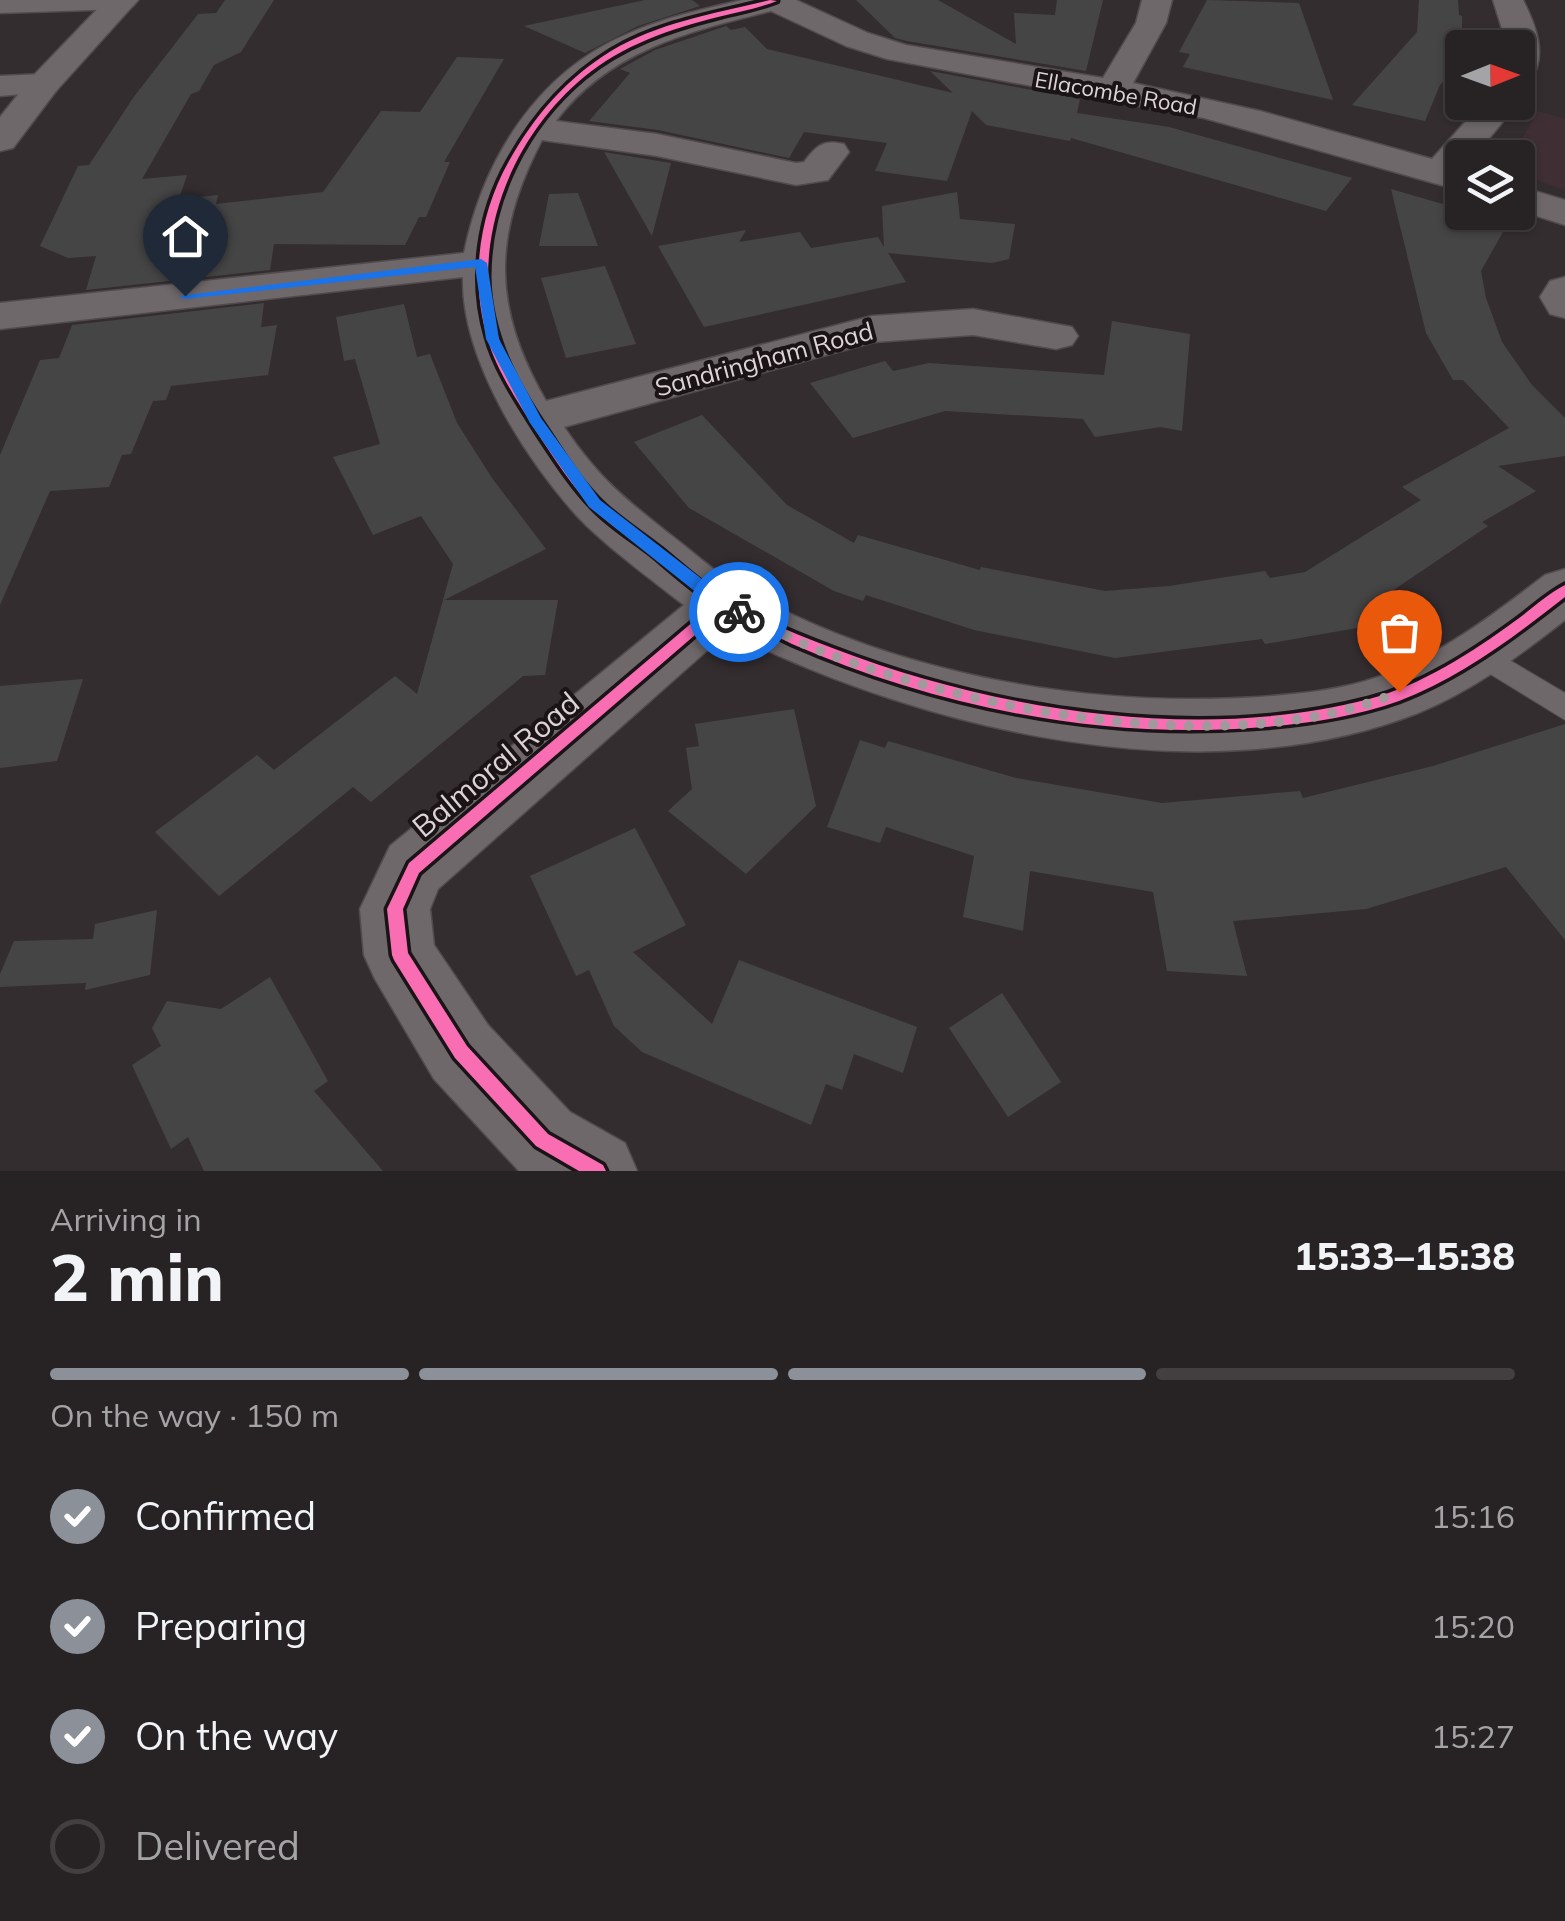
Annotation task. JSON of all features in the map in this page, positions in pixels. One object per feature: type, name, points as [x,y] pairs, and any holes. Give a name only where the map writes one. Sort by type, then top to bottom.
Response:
[{"type":"street","points":[[0,4],[123,0]]},
{"type":"street","points":[[0,140],[44,84],[123,0]]},
{"type":"street","points":[[774,0],[674,27],[618,50],[576,78],[532,128],[508,167],[493,208],[481,263],[492,339],[534,420],[595,503],[723,604],[821,651],[937,688],[1085,720],[1251,725],[1370,704],[1458,668],[1565,590]]},
{"type":"street","name":"Ellacombe Road","points":[[774,0],[830,32],[917,60],[1113,89],[1239,114],[1445,174]]},
{"type":"street","points":[[1113,89],[1152,24],[1157,0]]},
{"type":"street","points":[[1508,0],[1523,30]]},
{"type":"street","points":[[0,86],[44,84]]},
{"type":"street","points":[[532,128],[646,143],[796,174],[815,172],[830,152]]},
{"type":"street","points":[[1535,202],[1565,213]]},
{"type":"street","points":[[0,316],[481,263]]},
{"type":"street","points":[[1565,290],[1561,297],[1565,305]]},
{"type":"street","name":"Sandringham Road","points":[[534,420],[872,328],[976,307],[1056,336]]},
{"type":"street","name":"Balmoral Road","points":[[597,1171],[542,1140],[461,1052],[400,955],[395,909],[414,868],[723,604]]},
{"type":"lane","points":[[1479,653],[1565,708]]},
{"type":"shaded area","points":[[1538,111],[1565,119],[1565,190],[1535,180],[1535,140],[1522,140]]},
{"type":"building","points":[[225,0],[274,0],[241,52],[214,65],[199,91],[191,94],[142,179],[187,175],[179,199],[218,195],[216,204],[323,192],[381,111],[420,112],[457,57],[504,59],[444,162],[450,162],[426,217],[419,217],[405,245],[274,244],[270,270],[86,290],[96,256],[68,258],[40,246],[78,166],[89,165],[133,98],[198,14],[216,13]]},
{"type":"building","points":[[645,0],[692,0],[700,6],[638,26],[585,53],[524,26]]},
{"type":"building","points":[[856,0],[938,0],[1016,44],[1014,13],[1055,15],[1057,0],[1103,0],[1086,71],[895,38]]},
{"type":"building","points":[[1207,0],[1299,3],[1333,100],[1183,67],[1190,54],[1179,52]]},
{"type":"building","points":[[1419,0],[1458,0],[1462,30],[1445,30],[1445,79],[1425,121],[1352,105],[1417,32]]},
{"type":"building","points":[[726,26],[731,30],[745,27],[767,49],[953,93],[930,71],[1080,99],[1077,113],[1169,127],[1352,178],[1326,211],[1071,138],[1070,141],[986,125],[972,111],[947,181],[875,171],[887,143],[804,132],[789,158],[658,130],[589,121],[630,73],[620,69],[655,50]]},
{"type":"building","points":[[604,152],[671,163],[652,236]]},
{"type":"building","points":[[1391,189],[1445,205],[1445,230],[1504,230],[1481,271],[1486,298],[1502,342],[1532,385],[1565,418],[1565,456],[1498,466],[1536,491],[1482,522],[1488,526],[1376,602],[1391,622],[1265,644],[1262,639],[1115,658],[974,630],[866,595],[863,601],[834,591],[689,508],[634,442],[702,415],[787,505],[854,543],[858,535],[980,570],[981,567],[1105,591],[1265,571],[1270,578],[1305,572],[1421,500],[1402,487],[1509,428],[1463,380],[1453,380],[1426,333]]},
{"type":"building","points":[[957,192],[960,219],[1015,224],[1009,259],[992,263],[888,253],[906,282],[704,327],[658,246],[746,230],[739,242],[800,232],[811,248],[878,237],[884,247],[882,206]]},
{"type":"building","points":[[578,193],[598,246],[539,246],[549,194]]},
{"type":"building","points":[[605,266],[636,344],[566,358],[541,278]]},
{"type":"building","points":[[264,303],[261,327],[277,325],[268,375],[171,386],[166,400],[153,401],[131,454],[122,455],[109,487],[50,491],[0,605],[0,455],[40,360],[59,358],[72,325]]},
{"type":"building","points":[[404,304],[417,357],[430,354],[457,423],[492,478],[546,549],[444,600],[558,600],[545,675],[523,676],[371,802],[353,787],[219,896],[155,832],[257,755],[274,770],[395,676],[417,694],[453,564],[421,516],[373,535],[333,457],[380,444],[355,359],[344,361],[336,317]]},
{"type":"building","points":[[1112,321],[1190,334],[1182,431],[1161,427],[1095,437],[1083,419],[945,411],[853,438],[810,383],[885,361],[893,371],[929,363],[1104,375]]},
{"type":"building","points":[[83,679],[57,761],[0,768],[0,686]]},
{"type":"building","points":[[794,709],[816,806],[746,874],[668,811],[692,789],[686,748],[699,746],[695,724]]},
{"type":"building","points":[[1565,724],[1565,940],[1506,867],[1366,909],[1233,921],[1247,976],[1167,971],[1153,892],[1030,871],[1023,931],[963,917],[974,856],[886,827],[880,843],[827,827],[860,740],[885,748],[888,741],[1016,778],[1162,803],[1300,791],[1303,798],[1433,766]]},
{"type":"building","points":[[635,828],[686,925],[633,952],[712,1024],[739,960],[917,1027],[903,1073],[854,1054],[842,1090],[826,1084],[811,1125],[642,1052],[614,1026],[589,970],[576,976],[530,876]]},
{"type":"building","points":[[157,910],[150,975],[85,990],[86,983],[0,987],[0,974],[14,941],[93,939],[95,924]]},
{"type":"building","points":[[270,977],[328,1081],[314,1091],[383,1171],[204,1171],[188,1137],[171,1149],[132,1065],[161,1046],[152,1028],[167,1001],[221,1009]]},
{"type":"building","points":[[1002,993],[1061,1082],[1008,1117],[949,1028]]},
{"type":"cycle path","points":[[774,1],[653,34],[615,52],[581,76],[525,138],[505,175],[491,215],[484,255],[484,297],[492,338],[509,377],[553,448],[601,509],[707,593],[797,640],[874,670],[956,694],[1040,711],[1125,722],[1210,725],[1291,720],[1395,696],[1472,657],[1565,590]]},
{"type":"cycle path","points":[[597,1171],[542,1140],[461,1052],[400,955],[395,909],[414,868],[723,604]]},
{"type":"way so far","points":[[739,612],[821,651],[937,688],[1085,720],[1251,725],[1370,704],[1399,692]]},
{"type":"route","points":[[185,296],[481,263],[492,339],[534,420],[595,503],[723,604],[739,612]]}]
